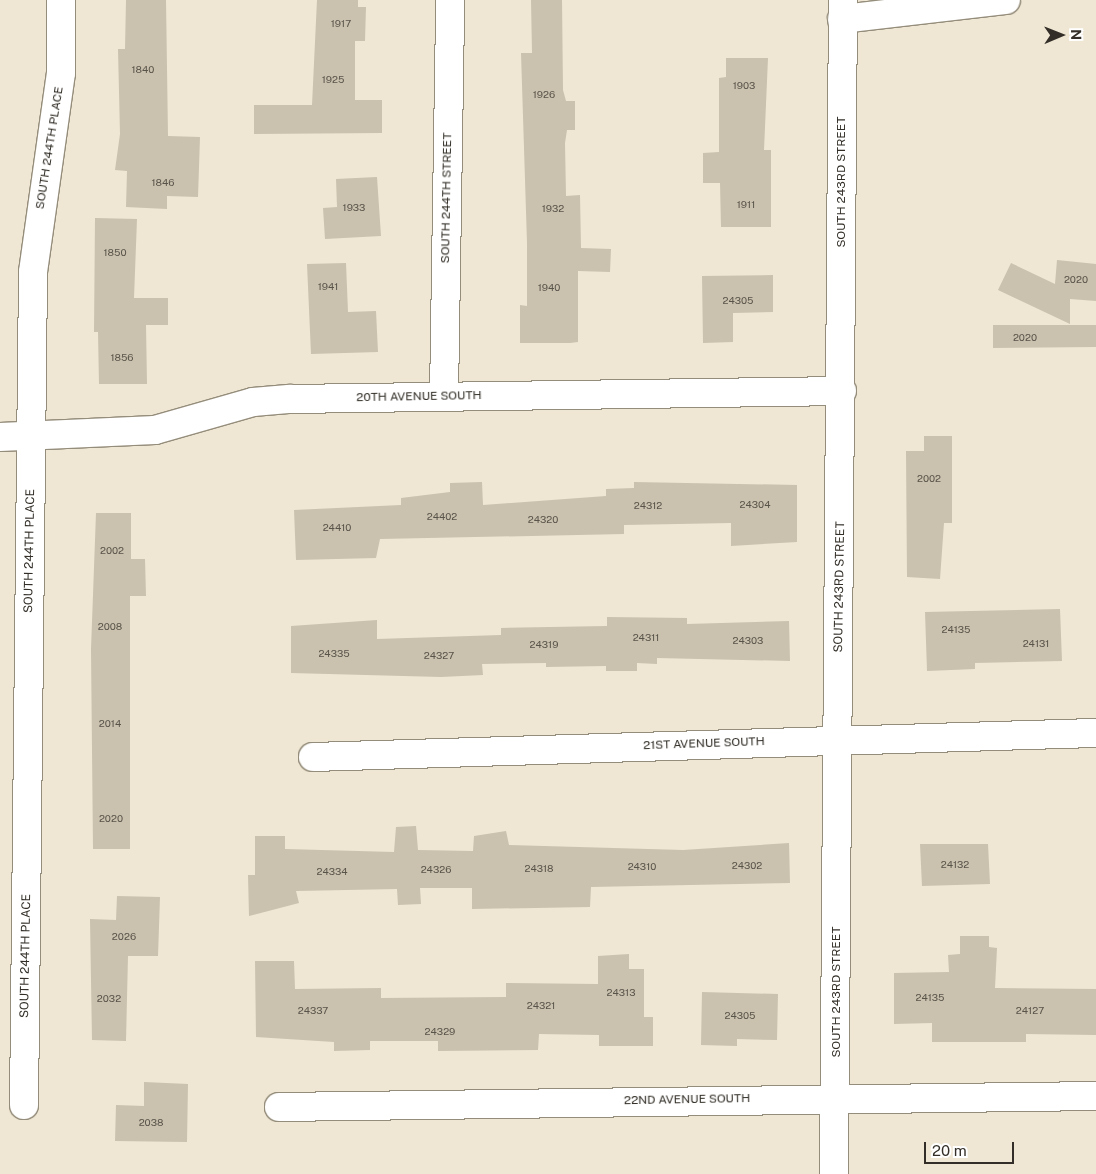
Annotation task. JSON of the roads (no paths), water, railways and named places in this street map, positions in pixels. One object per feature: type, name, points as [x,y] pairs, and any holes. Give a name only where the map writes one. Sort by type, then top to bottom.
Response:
[{"type":"street","name":"SOUTH 244TH PLACE","points":[[24,1104],[32,272],[60,82],[61,0]]},
{"type":"street","name":"SOUTH 244TH STREET","points":[[444,396],[450,0]]},
{"type":"street","points":[[842,10],[1006,0]]},
{"type":"street","name":"SOUTH 243RD STREET","points":[[834,1174],[842,391],[842,10]]},
{"type":"street","name":"20TH AVENUE SOUTH","points":[[0,437],[155,430],[253,402],[444,396],[842,391]]},
{"type":"street","name":"21ST AVENUE SOUTH","points":[[312,757],[1096,733]]},
{"type":"street","name":"22ND AVENUE SOUTH","points":[[279,1107],[836,1098],[1096,1096]]}]
